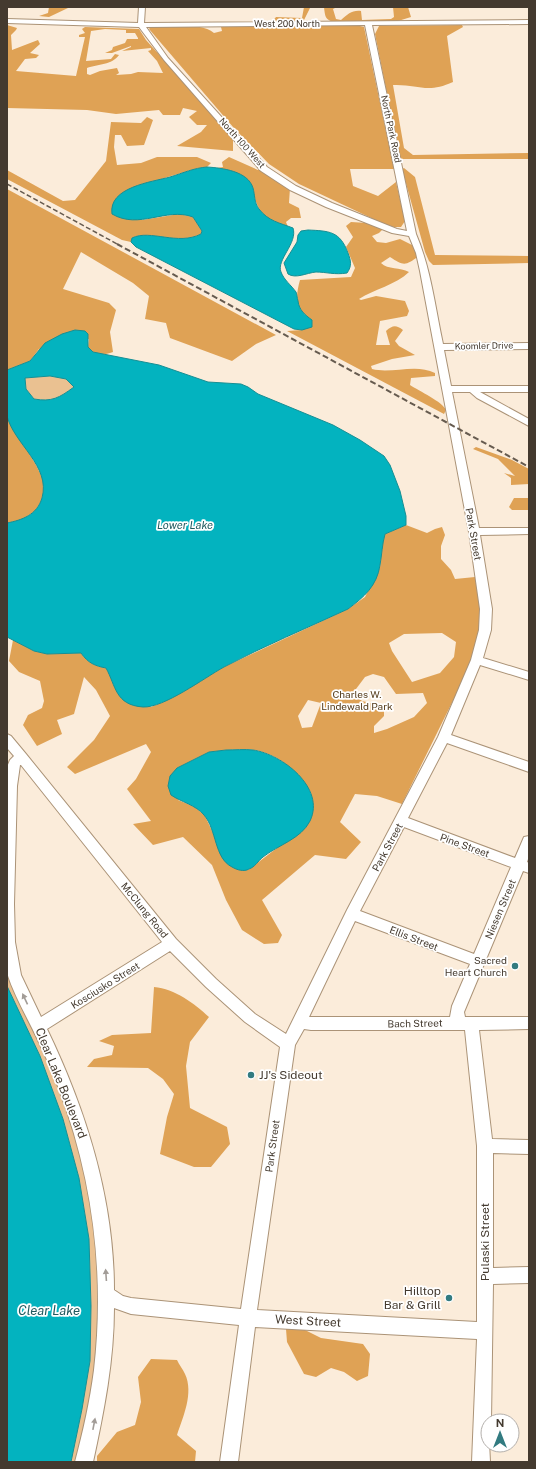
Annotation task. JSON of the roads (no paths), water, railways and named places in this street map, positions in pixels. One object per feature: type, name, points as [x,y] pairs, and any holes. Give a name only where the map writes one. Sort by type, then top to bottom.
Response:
[{"type":"street","points":[[141,25],[142,7]]},
{"type":"street","name":"West 200 North","points":[[7,21],[141,25],[529,22]]},
{"type":"street","name":"North Park Road","points":[[368,24],[412,234]]},
{"type":"street","name":"North 100 West","points":[[141,25],[166,59],[264,169],[293,188],[329,205],[395,231],[412,234]]},
{"type":"street","name":"Park Street","points":[[229,1462],[258,1246],[288,1044],[352,914],[444,737],[478,660],[485,630],[486,609],[474,532],[420,253],[412,234]]},
{"type":"street","name":"Koomler Drive","points":[[439,347],[529,346]]},
{"type":"street","points":[[447,389],[529,388]]},
{"type":"street","points":[[474,389],[475,393],[529,423]]},
{"type":"street","points":[[474,532],[529,531]]},
{"type":"street","points":[[478,660],[529,676]]},
{"type":"street","points":[[444,737],[529,766]]},
{"type":"street","name":"McClung Road","points":[[7,739],[171,943],[211,983],[250,1018],[288,1044]]},
{"type":"street","name":"Clear Lake Boulevard","points":[[22,757],[14,763],[11,775],[8,934],[12,968],[39,1026],[70,1100],[89,1154],[98,1203],[107,1295],[107,1318],[102,1377],[92,1434],[84,1462]]},
{"type":"street","name":"Pine Street","points":[[401,821],[524,866]]},
{"type":"street","name":"Niesen Street","points":[[464,1023],[457,1012],[477,961],[524,866],[529,841]]},
{"type":"street","name":"Ellis Street","points":[[352,914],[477,961]]},
{"type":"street","name":"Kosciusko Street","points":[[39,1026],[171,943]]},
{"type":"street","name":"Bach Street","points":[[300,1022],[311,1024],[529,1023]]},
{"type":"street","name":"Pulaski Street","points":[[464,1023],[485,1146],[485,1331],[481,1462]]},
{"type":"street","points":[[485,1146],[529,1147]]},
{"type":"street","points":[[485,1276],[529,1275]]},
{"type":"street","name":"West Street","points":[[107,1295],[120,1303],[131,1306],[249,1318],[485,1331]]},
{"type":"street","name":"West Street","points":[[107,1318],[120,1309],[131,1306]]},
{"type":"water","points":[[207,167],[220,168],[240,174],[246,178],[253,188],[256,204],[259,209],[274,221],[293,228],[293,240],[281,262],[280,267],[282,275],[296,292],[301,310],[312,320],[312,327],[302,330],[294,329],[136,247],[131,242],[132,238],[147,235],[183,238],[201,234],[202,231],[193,217],[173,215],[132,220],[112,214],[113,205],[117,198],[133,187]]},
{"type":"water","points":[[308,230],[328,232],[337,236],[341,240],[348,253],[350,261],[350,268],[347,273],[335,274],[316,272],[294,276],[288,274],[284,263],[297,242],[298,235],[301,231]]},
{"type":"water","name":"Lower Lake","points":[[75,330],[85,331],[88,334],[88,347],[93,352],[159,365],[208,382],[241,384],[258,394],[333,425],[360,440],[384,456],[390,465],[400,491],[406,516],[406,525],[385,534],[381,561],[376,579],[369,590],[348,609],[239,659],[173,698],[152,706],[143,707],[127,703],[118,694],[106,668],[92,664],[81,653],[47,654],[34,651],[7,637],[7,523],[28,516],[37,509],[42,498],[43,486],[37,465],[17,436],[7,416],[7,370],[30,361],[45,343],[62,334]],"holes":[[[50,376],[66,379],[74,387],[55,398],[46,400],[34,399],[26,389],[25,378]]]},
{"type":"water","points":[[226,750],[253,750],[276,758],[298,775],[307,785],[312,797],[313,809],[310,821],[301,833],[269,853],[253,867],[247,870],[236,869],[226,863],[219,851],[211,828],[204,815],[193,806],[171,795],[168,786],[170,776],[177,768],[209,752]]},
{"type":"water","name":"Clear Lake","points":[[7,986],[40,1056],[63,1119],[79,1178],[89,1239],[91,1306],[90,1361],[71,1462],[7,1462]]},
{"type":"railway","points":[[7,184],[119,245]]},
{"type":"railway","points":[[117,244],[529,467]]},
{"type":"place","name":"Sacred Heart Church","points":[[515,966]]},
{"type":"place","name":"JJ's Sideout","points":[[251,1075]]},
{"type":"place","name":"Hilltop Bar & Grill","points":[[449,1298]]},
{"type":"park label","name":"Charles W. Lindewald Park","points":[[357,700]]}]
